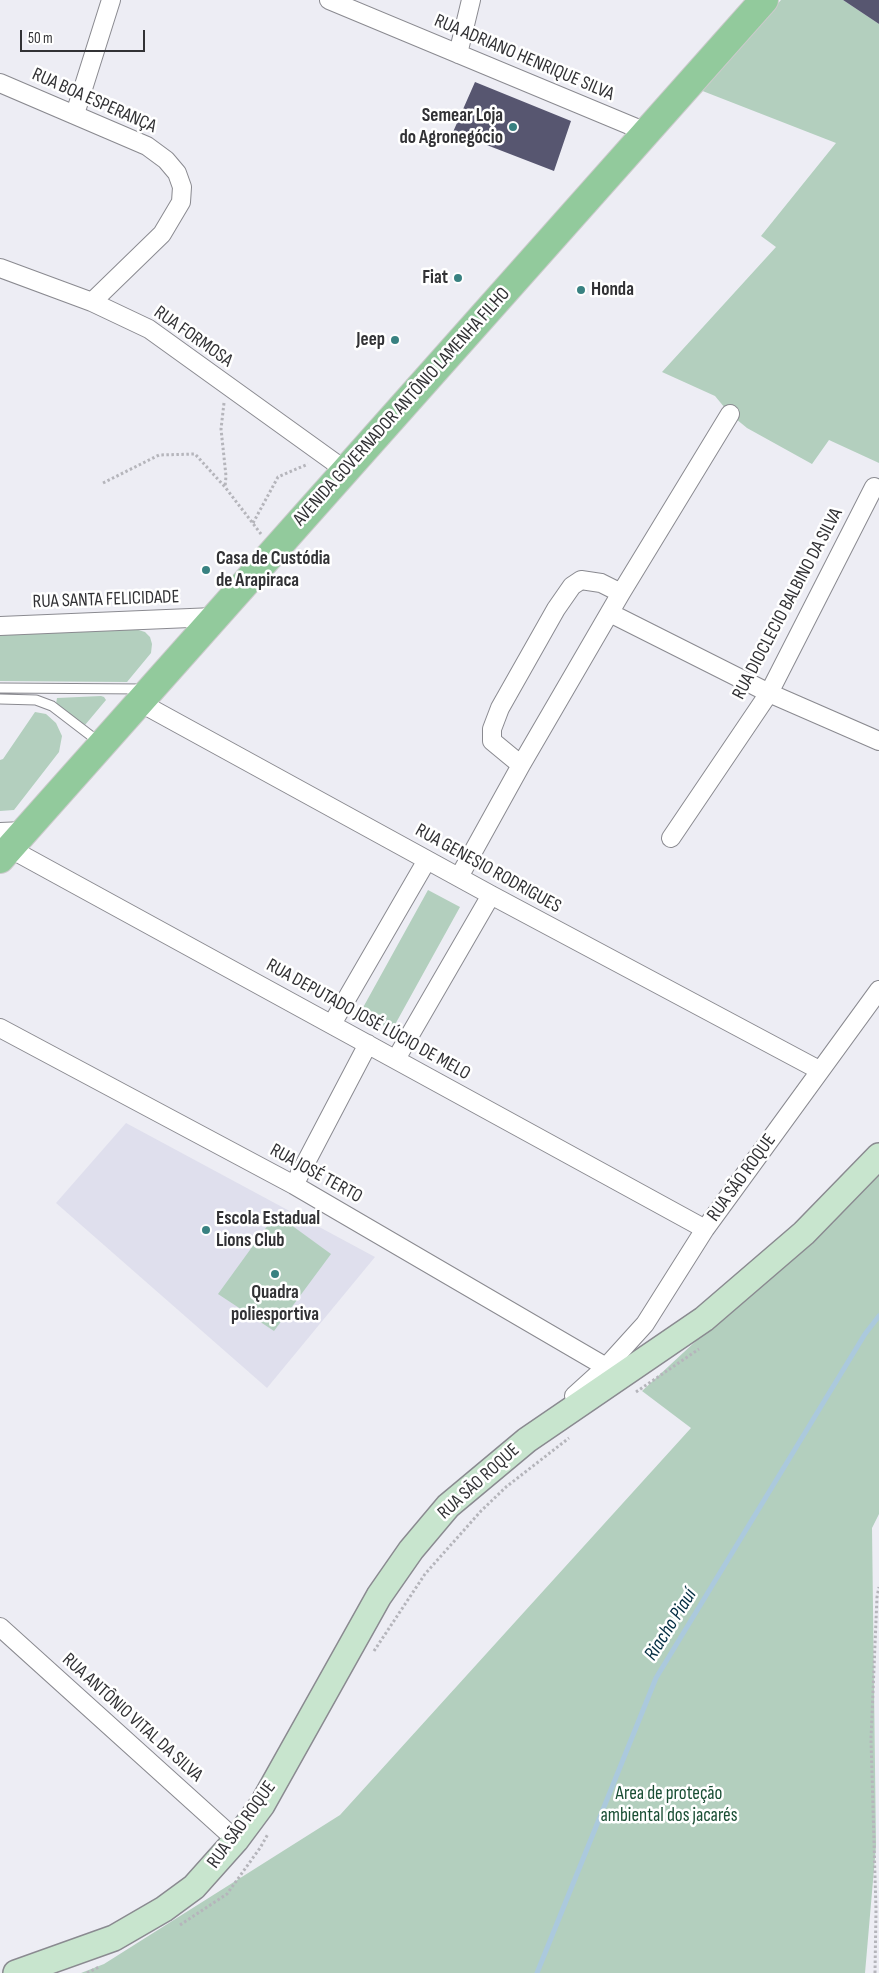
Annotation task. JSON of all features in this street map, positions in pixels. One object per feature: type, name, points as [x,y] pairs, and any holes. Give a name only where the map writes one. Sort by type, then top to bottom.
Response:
[{"type":"main road","name":"AVENIDA GOVERNADOR ANTÔNIO LAMENHA FILHO","points":[[8,843],[101,744],[273,552],[336,463],[646,132],[764,0]]},
{"type":"main road","points":[[527,1440],[704,1319],[804,1233],[879,1156]]},
{"type":"main road","name":"RUA SÃO ROQUE","points":[[16,1973],[114,1938],[164,1909],[194,1887],[236,1840],[262,1804],[379,1596],[411,1550],[448,1506],[527,1440]]},
{"type":"street","points":[[75,114],[111,0]]},
{"type":"street","name":"RUA ADRIANO HENRIQUE SILVA","points":[[330,0],[646,132]]},
{"type":"street","points":[[458,54],[470,0]]},
{"type":"street","name":"RUA BOA ESPERANÇA","points":[[0,83],[147,146],[166,160],[177,173],[182,187],[181,202],[162,234],[92,302]]},
{"type":"street","name":"RUA FORMOSA","points":[[0,268],[92,302],[149,329],[336,463]]},
{"type":"street","points":[[459,877],[521,765],[621,593],[730,414]]},
{"type":"street","name":"RUA DIOCLECIO BALBINO DA SILVA","points":[[671,838],[768,693],[874,487]]},
{"type":"street","points":[[521,765],[492,741],[492,729],[500,708],[556,609],[572,586],[581,580],[601,583],[621,593]]},
{"type":"street","points":[[610,613],[768,693],[879,741]]},
{"type":"street","name":"RUA SANTA FELICIDADE","points":[[0,626],[214,617]]},
{"type":"street","name":"RUA GENESIO RODRIGUES","points":[[144,696],[490,895],[819,1070]]},
{"type":"street","name":"RUA DEPUTADO JOSÉ LÚCIO DE MELO","points":[[8,843],[705,1230]]},
{"type":"street","points":[[332,1024],[427,860]]},
{"type":"street","points":[[396,1059],[490,895]]},
{"type":"street","name":"RUA SÃO ROQUE","points":[[527,1440],[606,1367],[644,1324],[705,1230],[819,1070],[833,1054],[879,990]]},
{"type":"street","name":"RUA JOSÉ TERTO","points":[[0,1028],[294,1185],[606,1367]]},
{"type":"street","points":[[294,1185],[368,1044]]},
{"type":"street","name":"RUA ANTÔNIO VITAL DA SILVA","points":[[0,1627],[236,1840]]},
{"type":"lane","points":[[0,688],[144,696]]},
{"type":"lane","points":[[0,699],[36,700],[52,706],[101,744]]},
{"type":"path","points":[[225,487],[226,476],[222,429],[226,386]]},
{"type":"path","points":[[103,483],[159,455],[195,454],[254,523],[273,552]]},
{"type":"path","points":[[254,523],[278,477],[336,463]]},
{"type":"path","points":[[634,1394],[701,1348]]},
{"type":"path","points":[[369,1658],[425,1574],[481,1511],[506,1487],[572,1436]]},
{"type":"path","points":[[875,1973],[876,1910],[871,1739],[879,1587]]},
{"type":"path","points":[[175,1928],[227,1894],[260,1848],[269,1832]]},
{"type":"path","points":[[87,1973],[103,1965]]},
{"type":"shaded area","name":"Escola Estadual Lions Club","points":[[126,1123],[375,1257],[267,1388],[56,1203]]},
{"type":"green space","points":[[781,0],[843,0],[879,24],[879,463],[829,440],[812,464],[747,428],[730,414],[715,396],[662,372],[776,247],[761,236],[836,143],[700,90]]},
{"type":"green space","points":[[132,628],[145,632],[150,637],[152,644],[151,653],[127,682],[0,681],[0,633]]},
{"type":"green space","points":[[101,696],[106,700],[85,725],[56,704],[57,698]]},
{"type":"green space","points":[[35,712],[46,714],[56,723],[62,736],[59,752],[14,810],[0,811],[0,760],[3,759]]},
{"type":"green space","points":[[428,890],[460,907],[392,1030],[360,1013]]},
{"type":"green space","name":"Area de proteção ambiental dos jacarés","points":[[879,1171],[879,1514],[872,1528],[876,1846],[865,1973],[81,1973],[104,1964],[340,1815],[691,1428],[642,1391]]},
{"type":"green space","name":"Quadra poliesportiva","points":[[276,1214],[331,1254],[274,1331],[218,1294]]},
{"type":"building","points":[[843,0],[879,0],[879,24]]},
{"type":"building","name":"Semear Loja do Agronegócio","points":[[475,82],[571,121],[554,171],[453,132]]},
{"type":"waterway","name":"Riacho Piauí","points":[[537,1973],[656,1678],[865,1334],[879,1316]]},
{"type":"place","name":"Semear Loja do Agronegócio","points":[[513,127]]},
{"type":"place","name":"Fiat","points":[[458,278]]},
{"type":"place","name":"Honda","points":[[581,290]]},
{"type":"place","name":"Jeep","points":[[395,340]]},
{"type":"place","name":"Casa de Custódia de Arapiraca","points":[[206,570]]},
{"type":"place","name":"Escola Estadual Lions Club","points":[[206,1230]]},
{"type":"place","name":"Quadra poliesportiva","points":[[275,1274]]}]
